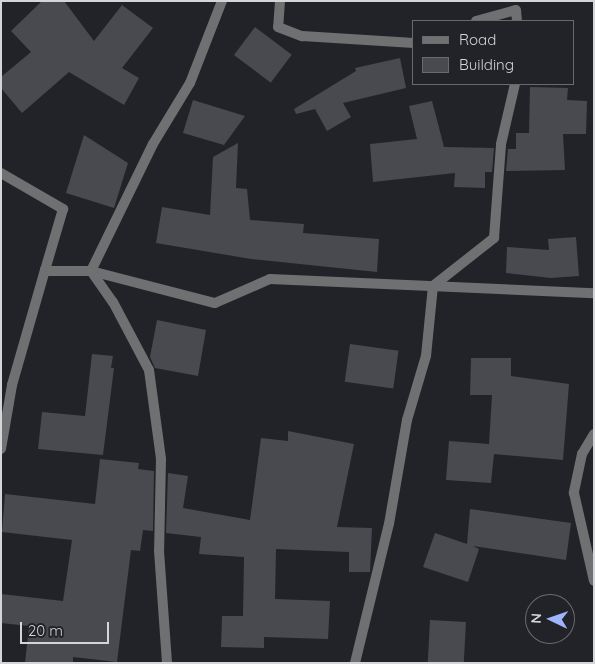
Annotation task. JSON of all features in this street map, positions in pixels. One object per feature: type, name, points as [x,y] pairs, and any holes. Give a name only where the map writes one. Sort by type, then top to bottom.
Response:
[{"type":"street","points":[[91,271],[153,144],[190,83],[222,1]]},
{"type":"street","points":[[280,1],[278,27],[302,36],[412,43]]},
{"type":"street","points":[[480,20],[516,10],[518,20]]},
{"type":"street","points":[[355,663],[389,524],[407,420],[426,356],[432,286],[494,238],[501,144],[515,85]]},
{"type":"street","points":[[1,173],[63,209],[12,385],[1,449]]},
{"type":"street","points":[[45,270],[91,271],[215,303],[270,279],[594,293]]},
{"type":"street","points":[[91,271],[113,302],[149,370],[161,459],[158,551],[167,663]]},
{"type":"street","points":[[594,434],[582,454],[574,493],[594,581]]},
{"type":"building","points":[[42,1],[64,1],[94,41],[122,5],[153,28],[122,68],[139,78],[124,105],[69,72],[22,113],[1,88],[1,77],[31,52],[11,31]]},
{"type":"building","points":[[255,27],[292,55],[271,83],[234,55]]},
{"type":"building","points":[[400,58],[406,88],[343,103],[351,117],[327,131],[315,109],[296,114],[294,109],[356,71],[355,68]]},
{"type":"building","points":[[530,87],[568,88],[567,100],[587,101],[586,134],[563,134],[565,170],[506,171],[508,149],[516,149],[516,133],[529,133]]},
{"type":"building","points":[[193,100],[245,116],[224,145],[183,133]]},
{"type":"building","points":[[432,101],[444,147],[494,148],[492,172],[485,172],[485,188],[454,187],[455,173],[373,182],[370,144],[417,139],[409,106]]},
{"type":"building","points":[[84,135],[128,163],[114,208],[66,193]]},
{"type":"building","points":[[238,143],[236,188],[247,189],[250,220],[304,224],[303,233],[379,239],[377,272],[251,259],[156,243],[162,207],[210,215],[213,157]]},
{"type":"building","points":[[576,237],[579,276],[551,278],[506,273],[507,247],[549,250],[548,239]]},
{"type":"building","points":[[157,320],[206,330],[198,376],[155,368],[150,357]]},
{"type":"building","points":[[350,344],[399,351],[393,388],[345,382]]},
{"type":"building","points":[[92,354],[113,356],[111,368],[114,368],[103,455],[38,449],[42,412],[85,416]]},
{"type":"building","points":[[471,358],[511,358],[511,376],[569,384],[563,460],[494,454],[491,483],[446,480],[449,441],[489,444],[492,395],[470,395]]},
{"type":"building","points":[[288,431],[354,444],[337,527],[372,528],[370,572],[349,572],[349,552],[276,549],[275,599],[330,601],[328,639],[264,637],[264,648],[221,647],[222,616],[243,616],[244,557],[199,554],[201,537],[166,533],[168,473],[188,476],[183,508],[250,520],[261,438],[288,441]]},
{"type":"building","points":[[100,459],[139,463],[138,469],[154,471],[153,531],[143,530],[140,551],[131,550],[117,662],[73,657],[73,663],[25,663],[29,626],[1,623],[1,594],[63,601],[72,540],[2,532],[5,494],[95,504]]},
{"type":"building","points":[[470,509],[571,523],[566,560],[473,546],[479,549],[468,582],[423,567],[435,533],[467,544]]},
{"type":"building","points":[[430,620],[466,622],[464,663],[428,663]]}]
